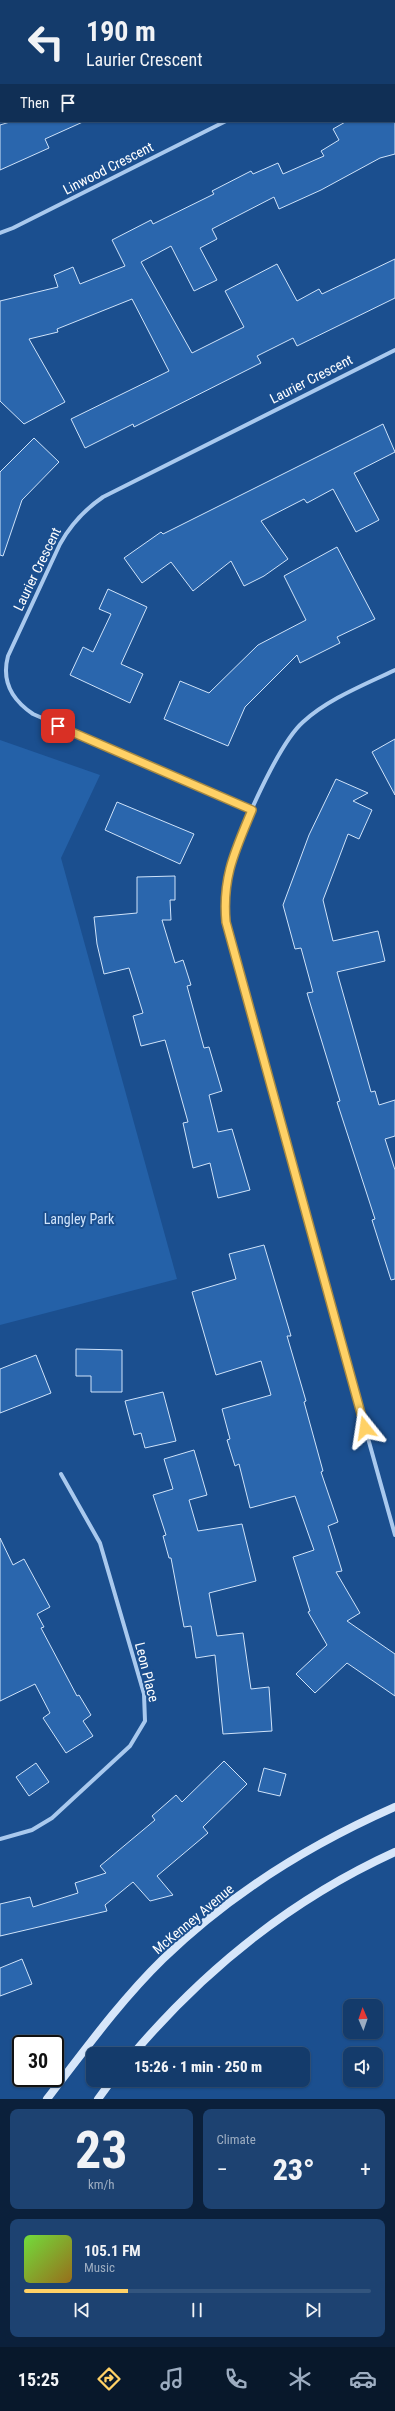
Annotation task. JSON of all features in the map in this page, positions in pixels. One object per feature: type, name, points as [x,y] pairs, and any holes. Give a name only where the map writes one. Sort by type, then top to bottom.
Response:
[{"type":"main road","name":"McKenney Avenue","points":[[47,2099],[93,2040],[163,1960],[198,1928],[274,1872],[358,1823],[395,1807]]},
{"type":"main road","points":[[139,2047],[193,1988],[262,1929],[306,1900],[395,1852]]},
{"type":"main road","points":[[98,2099],[107,2087]]},
{"type":"street","name":"Linwood Crescent","points":[[0,233],[13,228],[224,122]]},
{"type":"street","name":"Laurier Crescent","points":[[252,810],[23,708],[10,691],[5,676],[8,656],[60,544],[67,532],[84,511],[103,497],[395,350]]},
{"type":"street","points":[[395,670],[329,703],[302,722],[284,744],[239,840],[225,886],[227,929],[395,1536]]},
{"type":"street","name":"Leon Place","points":[[0,1839],[32,1830],[52,1818],[130,1746],[144,1721],[144,1694],[100,1543],[61,1474]]},
{"type":"green space","name":"Langley Park","points":[[0,740],[100,775],[61,858],[177,1279],[0,1325]]},
{"type":"building","points":[[10,122],[83,122],[45,139],[49,148],[0,170],[0,125]]},
{"type":"building","points":[[345,122],[395,122],[395,154],[380,158],[321,190],[279,209],[274,197],[212,229],[217,239],[200,248],[217,280],[194,291],[171,246],[141,262],[192,353],[244,327],[225,291],[277,264],[297,301],[319,289],[322,294],[395,259],[395,298],[297,346],[293,338],[257,356],[261,363],[134,427],[133,424],[85,448],[71,419],[169,371],[132,299],[57,329],[58,332],[29,339],[65,402],[24,424],[0,401],[0,301],[58,287],[54,275],[73,267],[80,284],[125,266],[112,240],[151,220],[153,224],[214,194],[212,191],[251,171],[253,174],[278,163],[283,174],[324,156],[321,151],[339,140],[333,129]]},
{"type":"building","points":[[383,424],[395,452],[354,473],[379,520],[356,532],[333,489],[307,503],[304,499],[261,521],[288,559],[264,576],[244,586],[231,561],[193,591],[171,562],[142,583],[124,558],[161,532],[163,534]]},
{"type":"building","points":[[34,438],[59,462],[22,500],[3,556],[0,555],[0,472]]},
{"type":"building","points":[[337,547],[375,619],[337,637],[340,643],[300,663],[297,655],[245,707],[228,746],[164,719],[180,681],[209,693],[258,645],[306,620],[284,576]]},
{"type":"building","points":[[108,589],[147,607],[121,664],[143,674],[130,703],[70,675],[83,647],[93,652],[111,614],[99,609]]},
{"type":"building","points":[[395,739],[395,795],[372,752]]},
{"type":"building","points":[[336,779],[368,793],[353,801],[372,810],[359,839],[348,834],[323,900],[333,941],[378,931],[385,961],[337,972],[371,1092],[375,1091],[379,1105],[395,1100],[395,1136],[385,1139],[395,1170],[395,1279],[391,1280],[372,1220],[375,1219],[337,1102],[340,1101],[307,993],[313,992],[301,948],[295,949],[283,905],[309,835]]},
{"type":"building","points":[[117,802],[194,834],[180,864],[105,830]]},
{"type":"building","points":[[175,876],[175,900],[170,900],[171,920],[162,920],[175,963],[183,960],[191,985],[187,986],[204,1048],[209,1047],[222,1091],[209,1095],[218,1132],[232,1129],[250,1190],[218,1198],[210,1163],[193,1168],[183,1123],[188,1122],[165,1040],[141,1046],[133,1016],[143,1013],[129,968],[104,974],[97,944],[94,917],[137,913],[137,877]]},
{"type":"building","points":[[264,1245],[291,1336],[287,1336],[306,1401],[304,1402],[323,1471],[321,1472],[338,1522],[328,1526],[342,1571],[336,1572],[360,1613],[347,1621],[395,1654],[395,1696],[347,1663],[315,1693],[296,1674],[327,1645],[308,1612],[310,1611],[293,1557],[314,1550],[295,1496],[250,1508],[239,1464],[235,1466],[227,1440],[230,1439],[222,1409],[271,1395],[261,1361],[216,1375],[192,1292],[236,1279],[229,1254]]},
{"type":"building","points":[[76,1349],[122,1350],[122,1392],[91,1392],[91,1376],[76,1376]]},
{"type":"building","points":[[36,1355],[51,1393],[0,1413],[0,1369]]},
{"type":"building","points":[[163,1392],[176,1441],[145,1448],[141,1433],[134,1435],[125,1401]]},
{"type":"building","points":[[194,1450],[207,1495],[189,1500],[198,1531],[242,1524],[256,1581],[209,1593],[217,1636],[243,1633],[251,1689],[269,1687],[272,1731],[223,1734],[215,1655],[196,1658],[191,1626],[184,1627],[171,1558],[169,1558],[163,1536],[166,1535],[153,1495],[173,1489],[164,1459]]},
{"type":"building","points":[[0,1538],[13,1565],[24,1559],[50,1607],[37,1614],[44,1627],[41,1628],[77,1696],[79,1695],[91,1715],[83,1721],[93,1736],[66,1753],[43,1718],[50,1713],[35,1684],[0,1701]]},
{"type":"building","points":[[224,1761],[247,1784],[203,1827],[208,1833],[157,1876],[173,1895],[150,1901],[133,1882],[105,1905],[107,1911],[0,1936],[0,1904],[30,1897],[33,1907],[78,1893],[75,1883],[106,1873],[100,1866],[155,1820],[152,1816],[176,1795],[182,1802]]},
{"type":"building","points":[[36,1763],[49,1782],[29,1796],[16,1777]]},
{"type":"building","points":[[264,1768],[286,1774],[280,1796],[258,1791]]},
{"type":"building","points":[[22,1959],[32,1984],[0,1996],[0,1968]]},
{"type":"route","points":[[58,726],[252,810],[239,840],[228,872],[225,886],[224,908],[228,937],[365,1428]]}]
